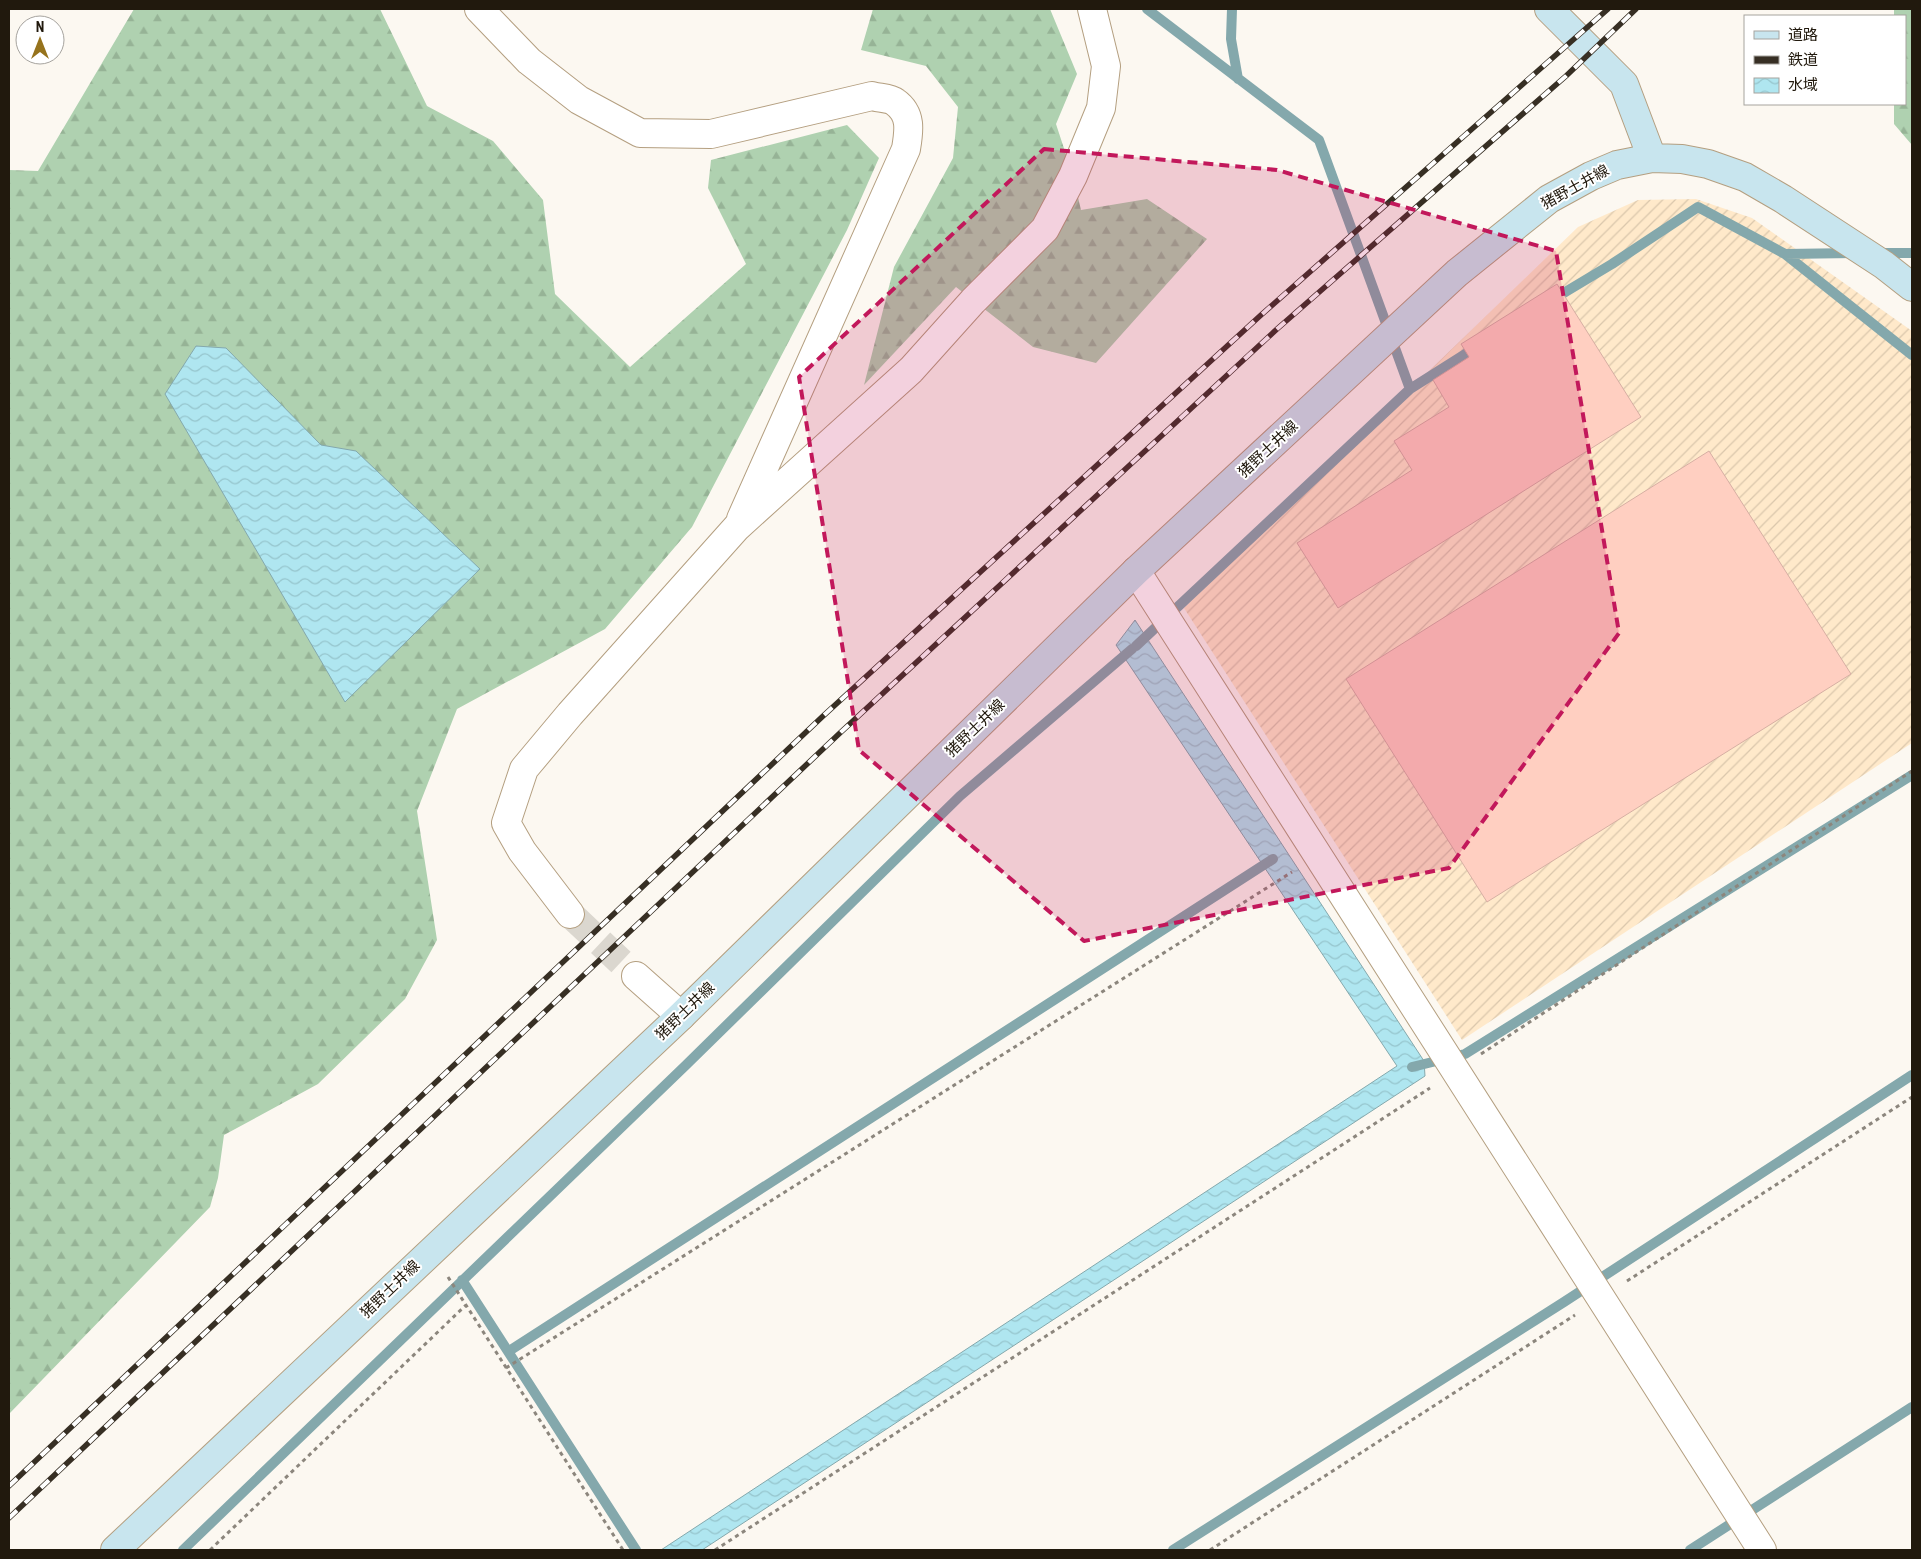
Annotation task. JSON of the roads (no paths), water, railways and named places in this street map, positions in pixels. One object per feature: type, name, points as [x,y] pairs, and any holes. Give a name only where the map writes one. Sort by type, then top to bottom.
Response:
[{"type":"main road","points":[[1549,9],[1624,84],[1652,158]]},
{"type":"main road","name":"猪野土井線","points":[[115,1550],[430,1250],[681,1016],[1136,571],[1457,273],[1549,199],[1591,176],[1617,165],[1652,158],[1682,159],[1708,164],[1746,177],[1783,199],[1876,260],[1912,287]]},
{"type":"street","points":[[479,9],[529,61],[578,100],[640,133],[711,134],[872,96],[894,101],[905,112],[910,128],[906,149],[737,527]]},
{"type":"street","points":[[570,914],[522,851],[506,823],[524,770],[570,714],[737,527],[911,370],[973,301],[1045,229],[1073,176],[1101,108],[1106,66],[1092,9]]},
{"type":"street","points":[[1136,571],[1762,1550]]},
{"type":"street","points":[[636,976],[681,1016]]},
{"type":"water","points":[[196,346],[226,348],[321,445],[356,451],[480,569],[345,702],[165,394]]},
{"type":"water","points":[[1135,620],[1424,1061],[1425,1076],[702,1550],[661,1550],[1397,1066],[1116,645]]},
{"type":"waterway","points":[[1136,646],[1410,389],[1319,140],[1147,9]]},
{"type":"waterway","points":[[1232,9],[1231,39],[1238,79]]},
{"type":"waterway","points":[[1552,300],[1612,264],[1698,207],[1785,254],[1912,355]]},
{"type":"waterway","points":[[1785,254],[1854,253]]},
{"type":"waterway","points":[[1878,253],[1912,253]]},
{"type":"waterway","points":[[1410,389],[1478,346]]},
{"type":"waterway","points":[[183,1550],[685,1066],[960,796],[1132,649]]},
{"type":"waterway","points":[[1412,1067],[1465,1054],[1912,775]]},
{"type":"waterway","points":[[509,1351],[1273,859]]},
{"type":"waterway","points":[[1173,1550],[1564,1302],[1912,1075]]},
{"type":"waterway","points":[[462,1280],[636,1550]]},
{"type":"waterway","points":[[1690,1550],[1912,1407]]},
{"type":"tunnel","points":[[570,914],[636,976]]},
{"type":"railway","points":[[9,1486],[822,717],[1261,315],[1608,9]]},
{"type":"railway","points":[[9,1518],[841,732],[1277,329],[1566,76],[1636,9]]}]
